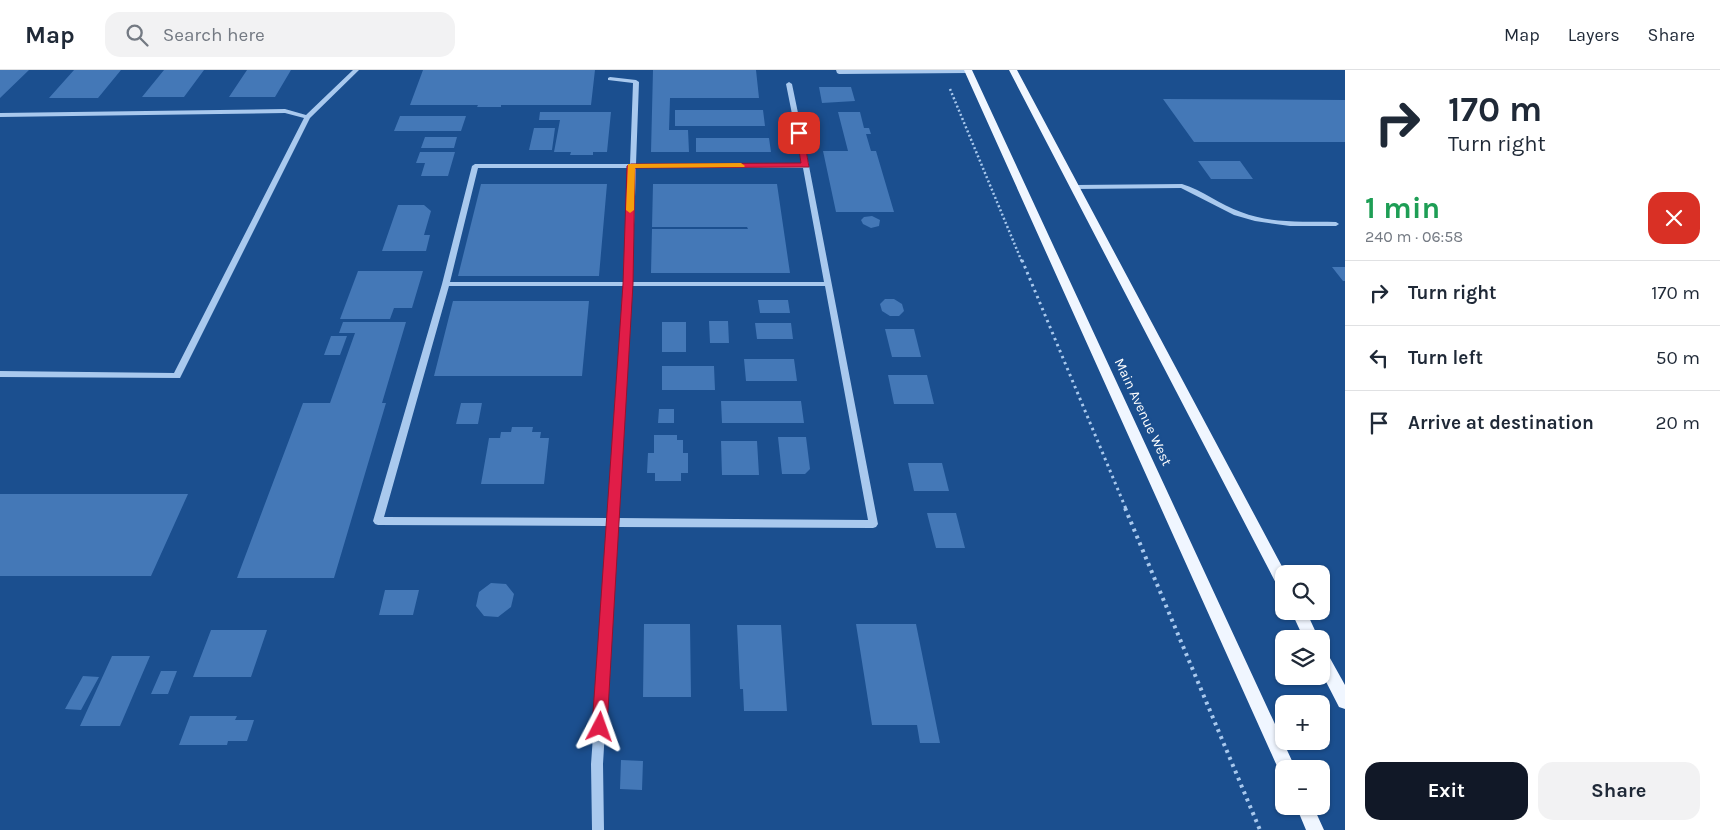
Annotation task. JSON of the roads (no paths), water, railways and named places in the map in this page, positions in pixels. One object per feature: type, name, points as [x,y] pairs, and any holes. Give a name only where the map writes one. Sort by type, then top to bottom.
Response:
[{"type":"main road","name":"Main Avenue West","points":[[968,70],[1283,760]]},
{"type":"main road","points":[[1013,70],[1275,567]]},
{"type":"main road","points":[[1330,673],[1345,701]]},
{"type":"main road","points":[[1308,815],[1315,830]]},
{"type":"street","points":[[0,374],[177,376],[307,117],[356,70]]},
{"type":"street","points":[[839,70],[839,72],[968,70]]},
{"type":"street","points":[[598,830],[597,764],[628,284],[631,166],[636,82],[610,79]]},
{"type":"street","points":[[789,84],[806,166],[873,524],[378,521],[446,284],[475,166],[806,166]]},
{"type":"street","points":[[0,115],[285,111],[307,117]]},
{"type":"street","points":[[1075,187],[1182,186],[1196,191],[1233,212],[1260,221],[1336,224]]},
{"type":"street","points":[[446,284],[828,284]]}]
